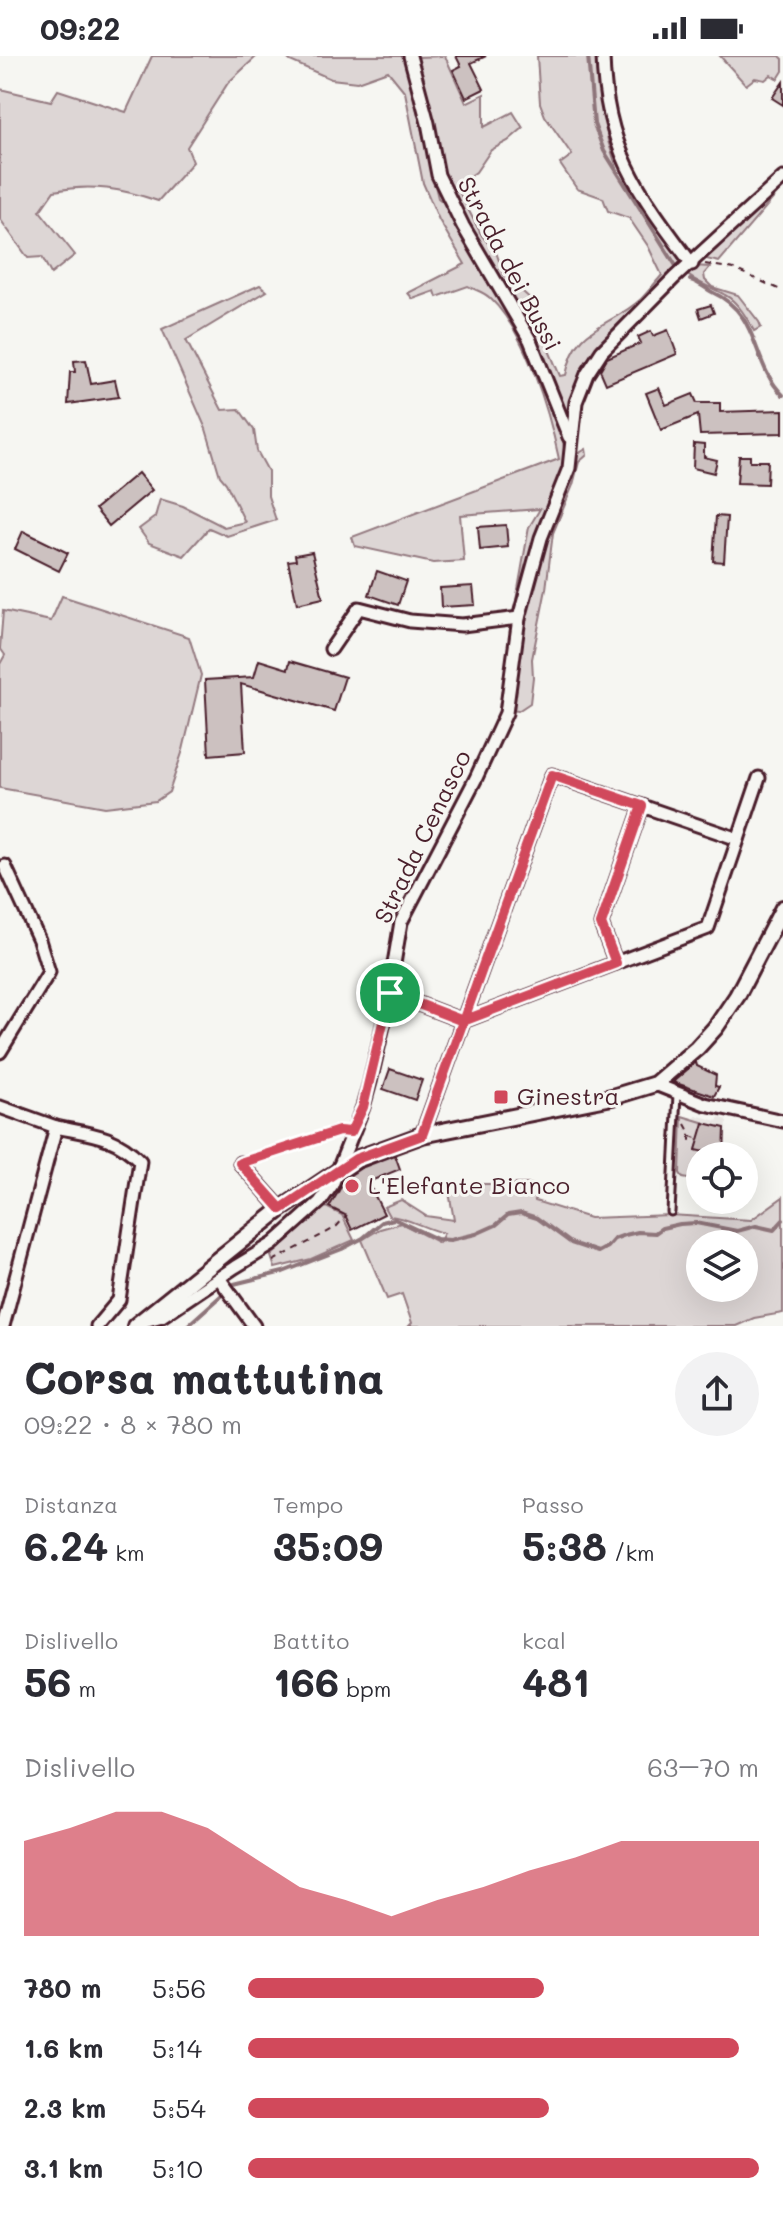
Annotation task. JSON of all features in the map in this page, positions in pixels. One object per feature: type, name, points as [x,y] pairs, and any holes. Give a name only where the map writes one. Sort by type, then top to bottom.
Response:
[{"type":"street","name":"Strada dei Bussi","points":[[410,56],[438,175],[463,226],[530,340],[571,441]]},
{"type":"street","points":[[603,56],[616,145],[633,181],[692,264]]},
{"type":"street","name":"Strada Cenasco","points":[[138,1324],[225,1286],[295,1226],[320,1202],[332,1185],[363,1107],[390,993],[401,922],[506,713],[519,618],[541,538],[569,468],[576,402],[587,374],[602,351],[674,278],[783,178]]},
{"type":"street","points":[[331,649],[359,608],[410,621],[462,625],[519,618]]},
{"type":"street","points":[[422,1135],[552,775],[738,839]]},
{"type":"street","points":[[390,993],[463,1021],[708,928],[759,778]]},
{"type":"street","points":[[616,963],[601,924],[642,806]]},
{"type":"street","points":[[0,1052],[49,972],[39,940],[5,866]]},
{"type":"street","points":[[138,1324],[281,1209],[340,1168],[396,1142],[612,1097],[655,1084],[716,1027],[737,996],[783,908]]},
{"type":"street","points":[[655,1084],[705,1104],[783,1121]]},
{"type":"street","points":[[0,1107],[56,1127],[112,1138],[140,1161],[119,1300],[97,1326]]},
{"type":"street","points":[[3,1326],[56,1127]]},
{"type":"street","points":[[240,1163],[281,1209]]},
{"type":"street","points":[[225,1286],[254,1326]]},
{"type":"lane","points":[[671,1212],[677,1093]]},
{"type":"lane","points":[[240,1163],[339,1131],[351,1132]]},
{"type":"path","points":[[692,264],[734,269],[783,291]]},
{"type":"path","points":[[681,1121],[690,1142]]},
{"type":"path","points":[[690,1136],[700,1139]]},
{"type":"path","points":[[273,1261],[335,1228],[347,1215]]},
{"type":"shaded area","points":[[152,56],[257,56],[228,83],[187,147],[193,162],[158,201],[107,188],[54,191],[40,211],[75,255],[51,274],[42,257],[28,258],[0,219],[0,89],[51,101],[58,90],[126,112]]},
{"type":"shaded area","points":[[285,56],[404,56],[438,198],[501,295],[537,363],[561,432],[566,466],[519,613],[514,612],[529,527],[540,509],[460,515],[464,561],[433,563],[355,546],[352,537],[559,459],[542,396],[525,351],[515,331],[490,298],[468,286],[437,297],[435,291],[413,299],[408,293],[465,264],[439,220],[423,183],[405,92],[388,71],[357,82],[331,79]]},
{"type":"shaded area","points":[[445,56],[466,103],[484,94],[484,127],[513,112],[523,128],[491,150],[476,172],[456,186],[482,236],[496,252],[504,275],[533,301],[539,327],[560,376],[566,375],[577,346],[586,336],[641,299],[662,275],[648,246],[629,218],[608,211],[603,198],[577,189],[560,164],[572,155],[545,116],[540,103],[537,56],[596,56],[608,141],[619,174],[675,248],[680,262],[589,360],[572,401],[569,420],[523,313],[500,280],[452,198],[441,173],[415,57]]},
{"type":"shaded area","points":[[720,56],[780,56],[783,71],[778,79],[771,75],[765,80],[755,78],[746,85]]},
{"type":"shaded area","points":[[783,183],[783,187],[719,262],[702,258]]},
{"type":"shaded area","points":[[693,266],[710,267],[704,274],[705,280],[712,287],[738,295],[761,327],[754,331],[730,298],[684,272]]},
{"type":"shaded area","points":[[260,285],[267,291],[186,340],[222,410],[239,409],[254,430],[257,451],[268,471],[268,496],[276,520],[227,536],[209,528],[184,556],[149,543],[139,529],[155,517],[160,499],[183,506],[224,527],[245,522],[220,476],[206,429],[162,329]]},
{"type":"shaded area","points":[[586,449],[587,455],[579,462],[553,533],[532,659],[530,703],[518,711],[511,710],[524,618],[544,538],[562,499],[576,455]]},
{"type":"shaded area","points":[[62,596],[189,637],[201,675],[183,750],[169,792],[156,801],[105,807],[0,788],[0,664],[5,655],[0,648],[3,611],[51,621]]},
{"type":"shaded area","points":[[679,1115],[694,1119],[696,1115],[717,1121],[719,1117],[727,1120],[726,1142],[686,1142],[686,1177],[678,1175]]},
{"type":"shaded area","points":[[682,1116],[705,1123],[699,1142],[686,1142],[686,1179],[680,1173]]},
{"type":"shaded area","points":[[478,1184],[533,1184],[535,1201],[590,1218],[670,1215],[751,1220],[783,1197],[783,1313],[754,1318],[736,1326],[409,1326],[412,1323],[402,1294],[387,1299],[362,1240],[380,1229],[401,1223],[439,1243],[444,1233],[389,1216],[384,1207],[401,1200],[426,1216],[454,1220],[449,1192]]},
{"type":"shaded area","points":[[322,1205],[342,1215],[354,1240],[311,1259],[275,1268],[271,1256]]},
{"type":"building","points":[[456,56],[486,56],[471,63],[484,89],[466,98],[453,70],[461,66]]},
{"type":"building","points":[[783,82],[783,105],[772,98]]},
{"type":"building","points":[[711,305],[714,313],[701,318],[698,309]]},
{"type":"building","points":[[668,330],[677,354],[606,384],[600,370],[607,358],[641,343],[638,337],[651,331],[653,336]]},
{"type":"building","points":[[86,360],[91,384],[115,380],[119,397],[68,404],[70,372],[75,372],[74,361]]},
{"type":"building","points":[[659,388],[666,405],[693,394],[697,403],[720,403],[720,412],[783,410],[783,433],[700,435],[698,415],[661,430],[646,393]]},
{"type":"building","points":[[694,444],[704,445],[704,457],[717,460],[714,473],[693,468]]},
{"type":"building","points":[[739,456],[750,456],[750,461],[768,461],[767,484],[737,483]]},
{"type":"building","points":[[138,473],[152,490],[109,526],[95,509]]},
{"type":"building","points":[[716,516],[727,517],[724,562],[713,561]]},
{"type":"building","points":[[506,525],[508,547],[480,550],[478,527]]},
{"type":"building","points":[[23,531],[68,553],[59,571],[15,549]]},
{"type":"building","points":[[312,552],[323,598],[297,604],[288,561],[296,560],[295,555]]},
{"type":"building","points":[[377,571],[406,581],[398,605],[369,595]]},
{"type":"building","points":[[473,586],[475,605],[441,607],[440,588]]},
{"type":"building","points":[[259,660],[288,669],[290,661],[345,677],[334,711],[241,684],[245,752],[209,755],[205,680],[254,677]]},
{"type":"building","points":[[696,1062],[697,1066],[716,1075],[715,1086],[719,1087],[714,1096],[673,1082]]},
{"type":"building","points":[[390,1069],[422,1080],[415,1100],[383,1089]]},
{"type":"building","points":[[704,1123],[725,1128],[724,1142],[698,1142]]},
{"type":"building","points":[[395,1155],[400,1169],[368,1182],[384,1214],[352,1230],[345,1215],[329,1207],[346,1178],[361,1168]]},
{"type":"waterway","points":[[588,56],[594,124],[604,151],[678,269]]},
{"type":"waterway","points":[[690,280],[728,302],[740,313],[765,369],[783,395]]},
{"type":"waterway","points":[[187,1326],[234,1284],[283,1272],[342,1249],[363,1238],[382,1222],[394,1219],[437,1239],[450,1240],[476,1234],[496,1225],[508,1215],[521,1213],[537,1218],[571,1243],[598,1252],[614,1239],[625,1235],[655,1233],[680,1224],[696,1223],[737,1231],[756,1226],[774,1230],[783,1220]]},
{"type":"place","name":"Ginestra","points":[[501,1097]]},
{"type":"place","name":"L'Elefante Bianco","points":[[352,1186]]},
{"type":"route","points":[[390,993],[363,1107],[351,1132],[339,1131],[240,1163],[281,1209],[356,1159],[422,1135],[443,1078],[463,1021],[552,775],[642,806],[601,924],[616,963],[463,1021],[390,993]]}]
